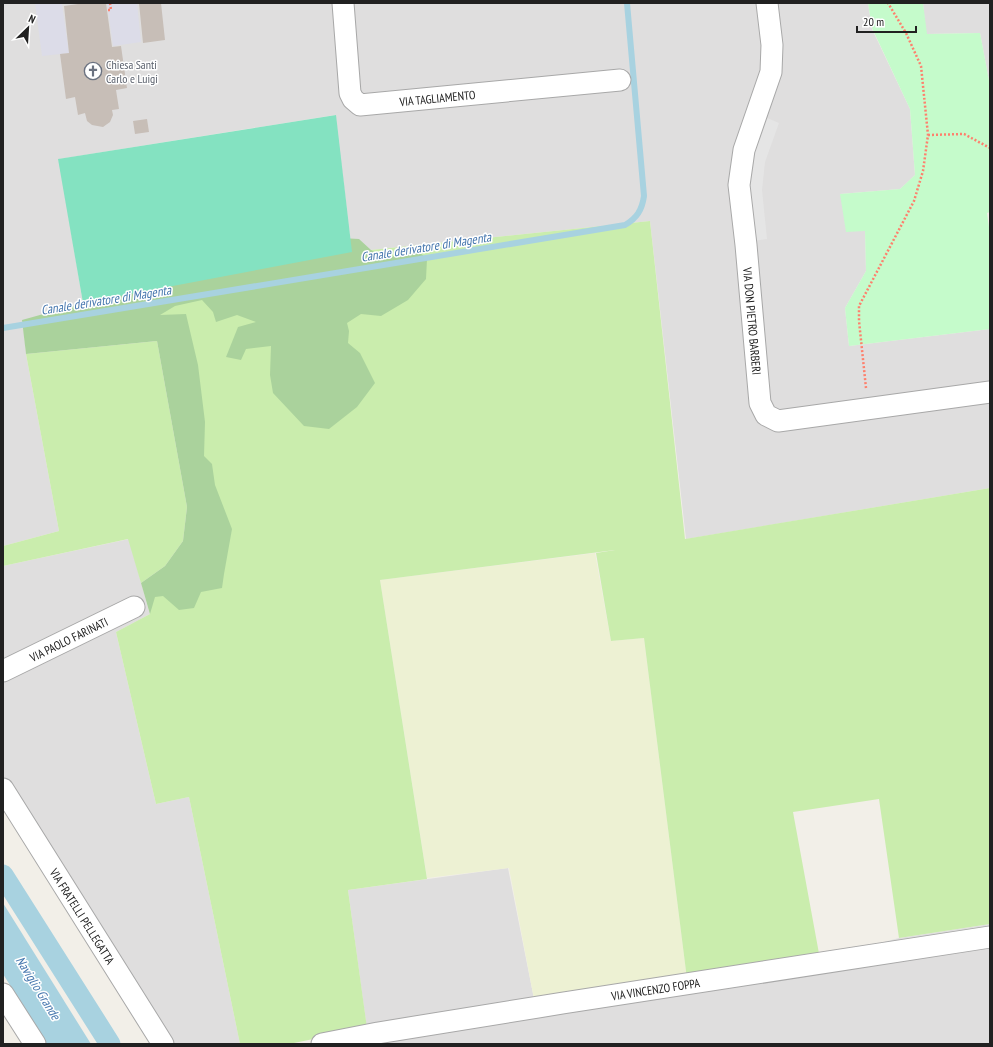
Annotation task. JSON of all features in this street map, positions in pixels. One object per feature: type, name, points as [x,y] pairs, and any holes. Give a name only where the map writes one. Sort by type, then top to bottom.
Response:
[{"type":"street","name":"VIA TAGLIAMENTO","points":[[343,3],[350,93],[353,99],[360,104],[620,80]]},
{"type":"street","name":"VIA DON PIETRO BARBERI","points":[[767,3],[772,45],[771,72],[744,150],[739,185],[746,245],[760,403],[766,415],[778,421],[869,410],[990,392]]},
{"type":"street","name":"VIA PAOLO FARINATI","points":[[3,671],[134,607]]},
{"type":"street","name":"VIA FRATELLI PELLEGATTA","points":[[3,789],[163,1044]]},
{"type":"street","name":"VIA VINCENZO FOPPA","points":[[322,1044],[378,1033],[555,1004],[990,937]]},
{"type":"street","points":[[3,994],[35,1044]]},
{"type":"path","points":[[108,10],[111,10],[110,3]]},
{"type":"path","points":[[869,410],[859,321],[859,306],[914,201],[924,171],[928,135],[921,66],[906,32],[888,3]]},
{"type":"path","points":[[928,135],[964,134],[990,148]]},
{"type":"shaded area","points":[[3,3],[868,3],[872,29],[910,109],[915,175],[900,189],[840,194],[865,230],[866,271],[845,308],[849,346],[990,329],[990,488],[686,539],[650,221],[352,252],[335,115],[59,159],[83,303],[23,321],[26,354],[59,531],[3,546]]},
{"type":"shaded area","points":[[35,3],[72,3],[62,4],[69,53],[42,56]]},
{"type":"shaded area","points":[[107,3],[137,3],[141,42],[113,46]]},
{"type":"shaded area","points":[[923,3],[990,3],[990,86],[980,33],[926,34]]},
{"type":"shaded area","points":[[765,117],[779,123],[765,162],[762,190],[767,239],[752,241],[748,191],[751,159]]},
{"type":"shaded area","points":[[129,539],[150,614],[116,632],[156,804],[189,797],[240,1044],[171,1044],[3,776],[3,566]]},
{"type":"shaded area","points":[[508,868],[534,999],[820,959],[899,938],[990,924],[990,1044],[369,1044],[348,890]]},
{"type":"green space","points":[[868,3],[923,3],[927,34],[980,33],[990,86],[990,212],[987,213],[990,234],[990,329],[849,346],[845,308],[866,271],[865,231],[846,232],[840,194],[900,189],[915,175],[910,109],[872,28]]},
{"type":"green space","points":[[336,115],[352,252],[83,303],[58,159]]},
{"type":"green space","points":[[650,221],[685,539],[990,488],[990,924],[899,938],[879,799],[793,812],[820,959],[687,979],[644,638],[611,641],[596,553],[615,550],[380,580],[427,879],[348,890],[367,1028],[289,1044],[240,1044],[189,797],[156,804],[116,632],[150,614],[144,590],[223,528],[154,330],[155,297],[352,252]]},
{"type":"green space","points":[[341,238],[359,239],[371,250],[385,258],[418,251],[427,259],[426,279],[408,300],[381,316],[361,314],[347,323],[349,331],[348,343],[360,353],[375,383],[357,407],[329,429],[304,426],[273,393],[270,375],[271,346],[246,349],[241,360],[226,357],[238,327],[256,322],[237,315],[216,322],[213,312],[202,300],[175,306],[160,315],[186,314],[198,365],[205,422],[204,456],[212,464],[215,485],[232,529],[222,588],[201,592],[194,608],[179,610],[163,596],[155,597],[150,614],[141,583],[165,566],[183,541],[187,507],[157,341],[26,354],[22,320],[83,303],[91,286]]},
{"type":"green space","points":[[157,341],[187,507],[183,541],[165,566],[141,583],[128,539],[3,566],[3,546],[59,531],[26,354]]},
{"type":"green space","points":[[595,553],[611,641],[644,638],[687,979],[534,999],[509,868],[427,878],[380,580]]},
{"type":"water","name":"Naviglio Grande","points":[[3,903],[91,1044],[47,1044],[3,974]]},
{"type":"building","name":"Chiesa Santi Carlo e Luigi","points":[[85,3],[106,3],[112,47],[121,46],[127,88],[116,90],[119,109],[112,110],[113,115],[110,122],[103,127],[92,125],[87,121],[85,113],[78,115],[75,97],[66,99],[60,54],[69,53],[64,6]]},
{"type":"building","points":[[139,3],[161,3],[165,40],[143,43]]},
{"type":"building","points":[[147,119],[149,132],[135,134],[133,121]]},
{"type":"waterway","name":"Canale derivatore di Magenta","points":[[3,328],[625,225],[638,213],[644,196],[627,3]]},
{"type":"waterway","points":[[3,875],[110,1044]]},
{"type":"place","name":"Chiesa Santi Carlo e Luigi","points":[[93,71]]}]
